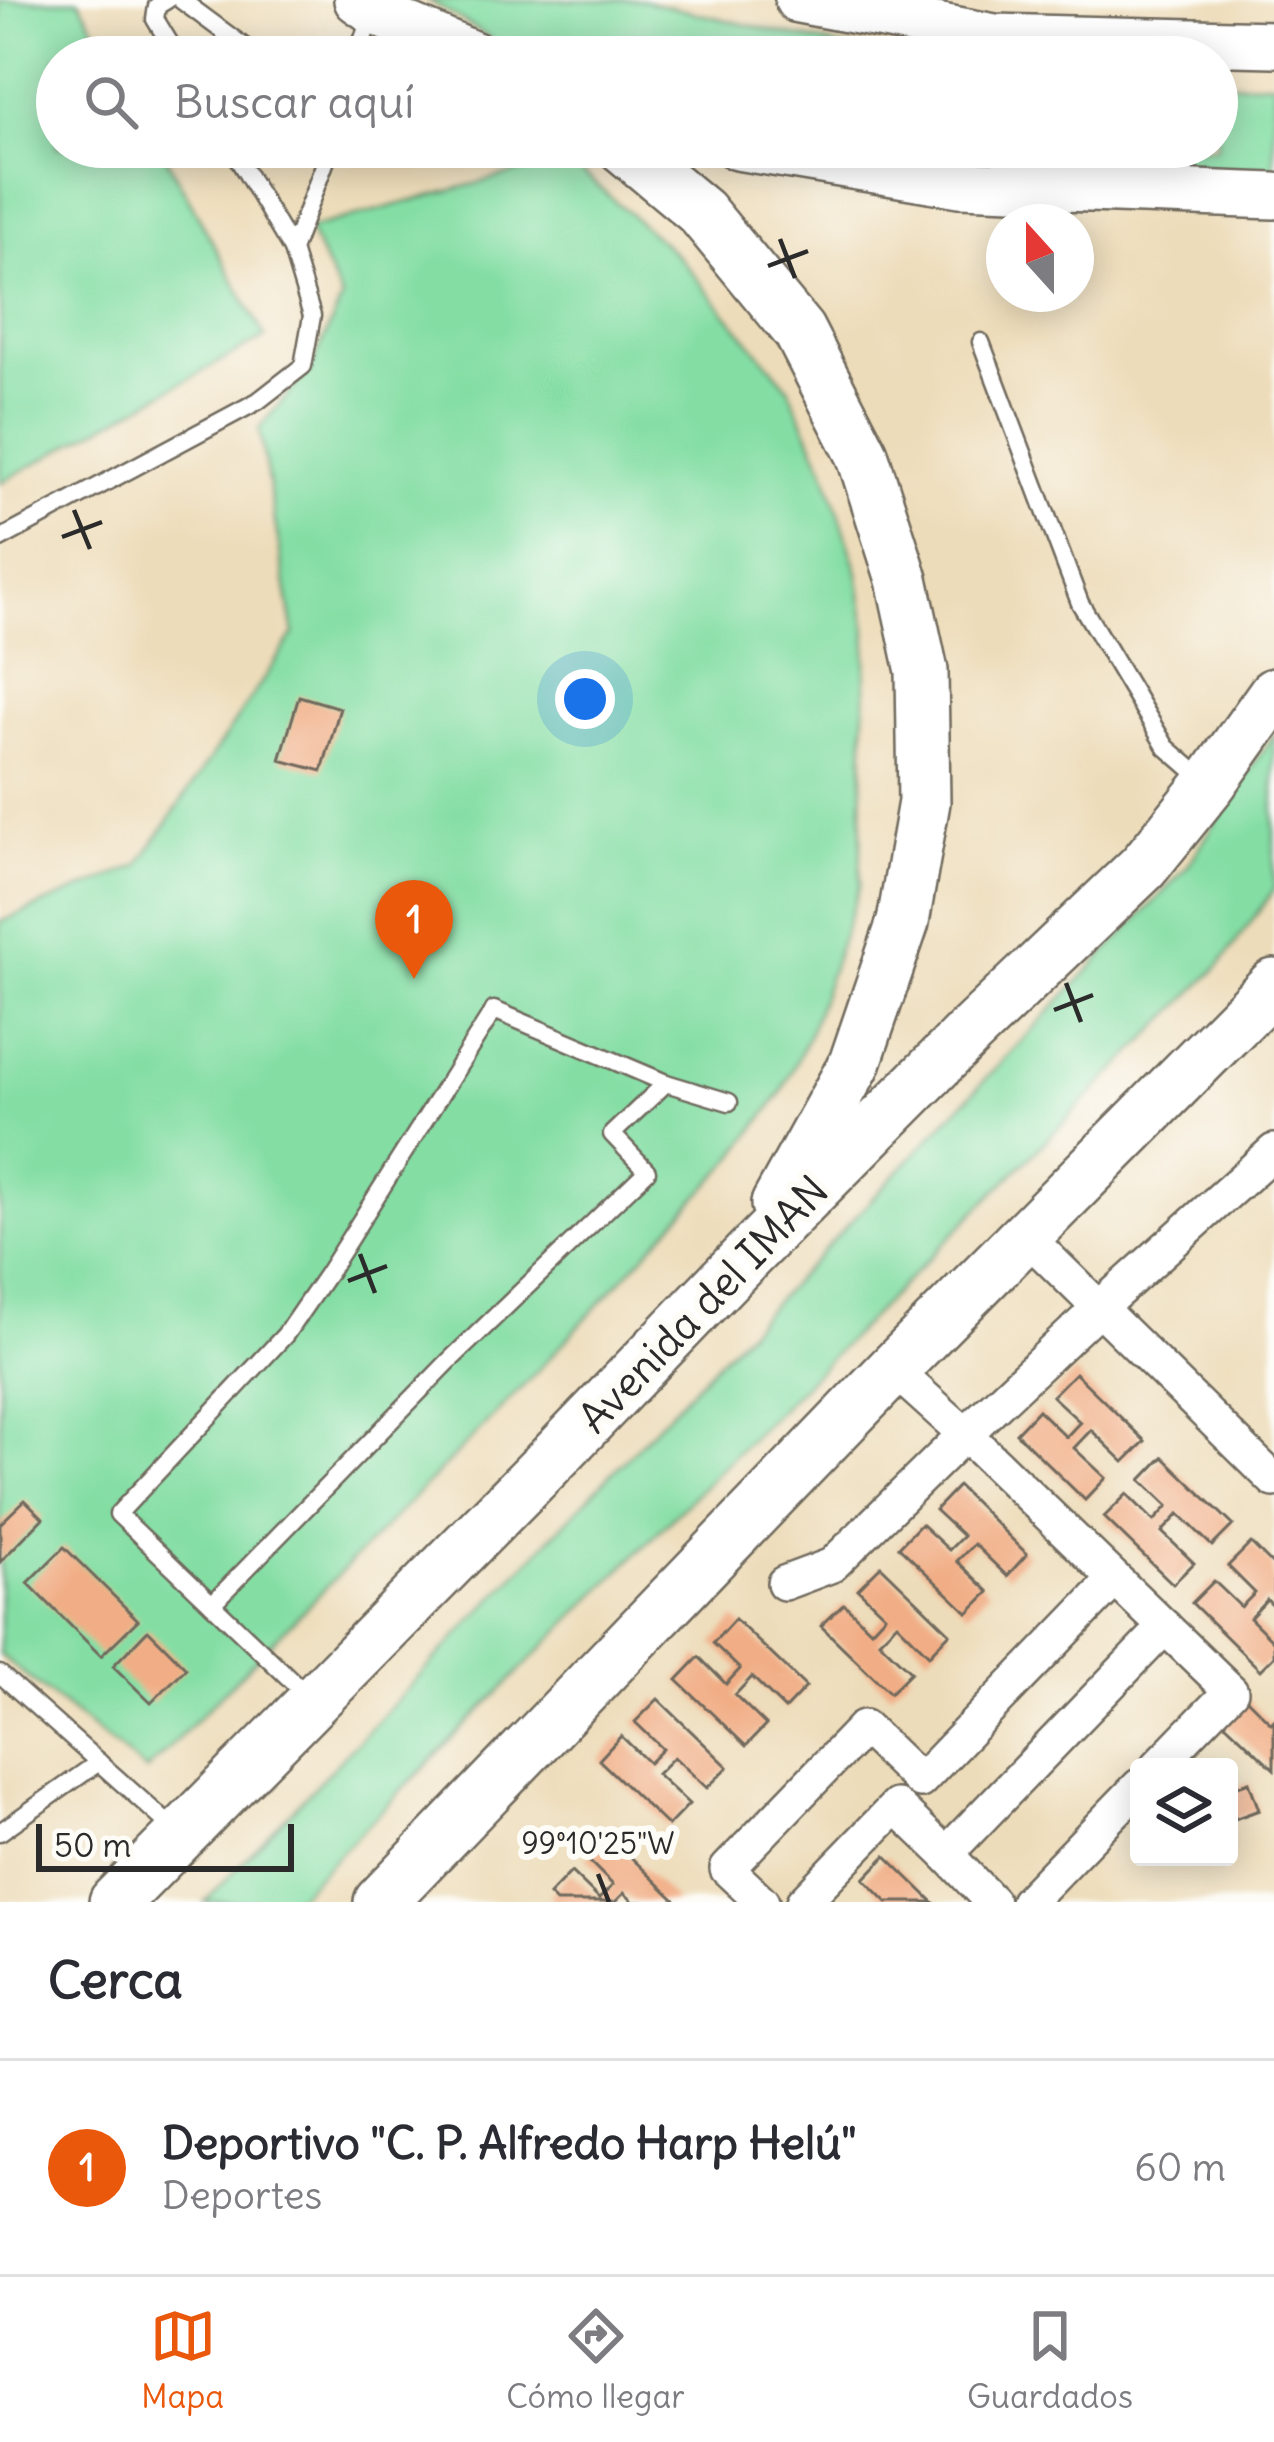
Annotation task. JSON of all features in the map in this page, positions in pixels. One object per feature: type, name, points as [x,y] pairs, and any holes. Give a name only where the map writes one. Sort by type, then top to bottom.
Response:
[{"type":"main road","points":[[798,0],[985,36]]},
{"type":"main road","points":[[365,5],[432,36]]},
{"type":"main road","points":[[1238,43],[1274,44]]},
{"type":"main road","points":[[648,168],[701,212],[799,331],[862,454],[902,579],[922,671],[924,802],[903,922],[855,1063],[749,1254]]},
{"type":"main road","points":[[864,168],[960,184],[1274,196]]},
{"type":"main road","name":"Avenida del IMAN","points":[[115,1902],[749,1254],[1143,867],[1274,694]]},
{"type":"main road","points":[[380,1902],[893,1369],[1274,986]]},
{"type":"street","points":[[784,1583],[832,1565],[1099,1308],[1274,1151]]},
{"type":"street","points":[[1025,1235],[1274,1480]]},
{"type":"street","points":[[893,1369],[1231,1691],[1166,1758]]},
{"type":"street","points":[[761,1902],[727,1868],[864,1727],[920,1780],[1115,1580]]},
{"type":"street","points":[[946,1854],[1165,1627]]},
{"type":"street","points":[[1027,1902],[1130,1795]]},
{"type":"street","points":[[803,1902],[896,1806],[992,1902]]},
{"type":"lane","points":[[165,36],[154,19],[166,0]]},
{"type":"lane","points":[[181,0],[230,36]]},
{"type":"lane","points":[[360,36],[365,5]]},
{"type":"lane","points":[[0,539],[258,401],[303,367],[312,316],[292,250],[243,168]]},
{"type":"lane","points":[[292,250],[323,168]]},
{"type":"lane","points":[[982,342],[1080,603],[1166,747],[1210,784]]},
{"type":"lane","points":[[314,1701],[118,1514],[285,1335],[494,1010],[666,1083],[729,1102]]},
{"type":"lane","points":[[212,1604],[449,1361],[647,1171],[612,1134],[666,1083]]},
{"type":"lane","points":[[0,1674],[181,1835]]},
{"type":"lane","points":[[0,1832],[99,1762]]},
{"type":"lane","points":[[896,1806],[920,1780]]},
{"type":"green space","points":[[0,0],[79,0],[99,36],[36,36],[36,168],[172,168],[265,337],[0,483]]},
{"type":"green space","points":[[428,0],[641,0],[794,36],[486,36]]},
{"type":"green space","points":[[1274,82],[1274,170],[1155,173],[1113,168],[1238,168],[1238,83]]},
{"type":"green space","points":[[534,168],[577,168],[679,257],[788,387],[826,473],[858,572],[867,634],[860,886],[808,1037],[782,1092],[732,1160],[529,1380],[146,1771],[0,1655],[0,922],[138,866],[294,634],[259,428],[311,368],[342,299],[308,229]]},
{"type":"green space","points":[[1274,733],[1274,890],[1219,966],[291,1902],[205,1902],[1186,868]]},
{"type":"building","points":[[299,696],[340,708],[322,771],[280,760]]},
{"type":"building","points":[[1075,1373],[1145,1441],[1124,1462],[1091,1430],[1074,1448],[1106,1478],[1085,1500],[1016,1433],[1038,1410],[1066,1437],[1080,1422],[1052,1396]]},
{"type":"building","points":[[1163,1457],[1233,1525],[1212,1546],[1179,1514],[1162,1532],[1194,1563],[1173,1584],[1104,1517],[1127,1494],[1154,1521],[1168,1506],[1141,1480]]},
{"type":"building","points":[[958,1486],[1027,1554],[1007,1576],[974,1544],[957,1561],[989,1592],[968,1613],[899,1547],[921,1524],[949,1550],[963,1536],[935,1510]]},
{"type":"building","points":[[25,1500],[43,1518],[0,1562],[0,1524]]},
{"type":"building","points":[[1251,1543],[1274,1566],[1274,1607],[1267,1600],[1250,1618],[1274,1642],[1274,1656],[1260,1670],[1192,1603],[1214,1581],[1241,1607],[1255,1593],[1228,1566]]},
{"type":"building","points":[[64,1547],[138,1620],[101,1656],[28,1583]]},
{"type":"building","points":[[881,1566],[950,1633],[929,1655],[897,1623],[879,1641],[911,1672],[890,1693],[821,1626],[844,1604],[871,1630],[885,1615],[858,1589]]},
{"type":"building","points":[[735,1619],[806,1687],[785,1709],[752,1677],[735,1695],[766,1725],[746,1746],[677,1680],[699,1657],[726,1684],[740,1669],[713,1643]]},
{"type":"building","points":[[148,1630],[186,1668],[151,1703],[113,1666]]},
{"type":"building","points":[[1244,1696],[1271,1723],[1274,1720],[1274,1769],[1221,1719]]},
{"type":"building","points":[[658,1699],[728,1767],[707,1788],[674,1757],[657,1774],[689,1804],[668,1826],[599,1760],[621,1736],[649,1763],[663,1749],[635,1722]]},
{"type":"building","points":[[1249,1782],[1259,1810],[1238,1818],[1238,1786]]},
{"type":"building","points":[[608,1835],[677,1902],[634,1902],[624,1893],[615,1902],[556,1902],[549,1895],[571,1872],[599,1899],[613,1885],[586,1858]]},
{"type":"building","points":[[886,1856],[933,1902],[887,1902],[864,1879]]},
{"type":"place","name":"Deportivo \"C. P. Alfredo Harp Helú\"","points":[[414,979]]}]
